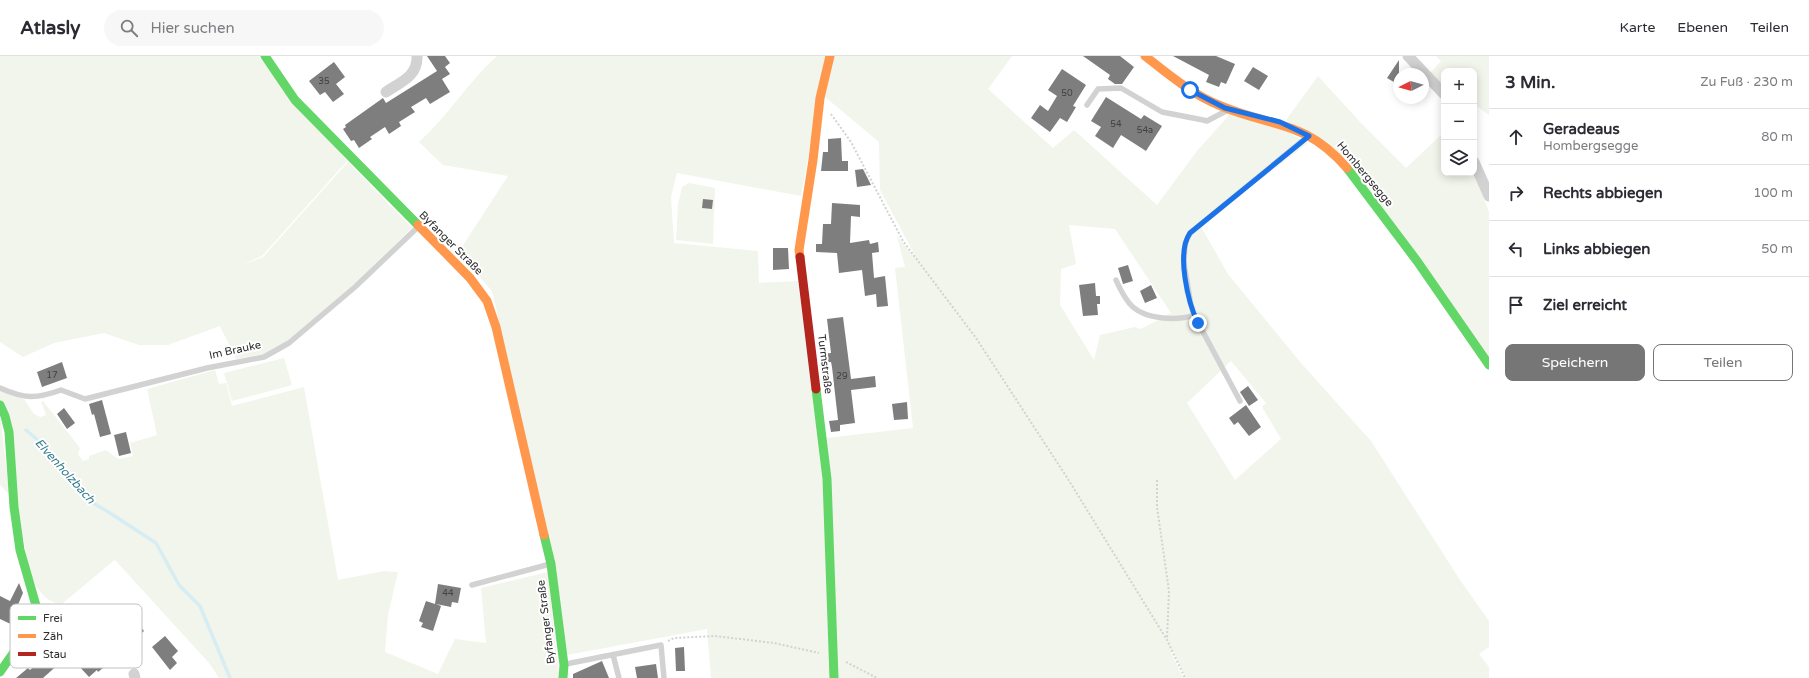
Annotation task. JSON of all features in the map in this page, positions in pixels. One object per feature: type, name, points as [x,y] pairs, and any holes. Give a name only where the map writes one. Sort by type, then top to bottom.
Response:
[{"type":"street","name":"Byfanger Straße","points":[[264,56],[295,100],[470,278],[487,301],[496,327],[551,564],[564,665],[563,678]]},
{"type":"street","points":[[386,92],[412,73],[417,65],[417,56]]},
{"type":"street","name":"Turmstraße","points":[[830,56],[820,98],[813,160],[805,203],[799,250],[827,479],[834,678]]},
{"type":"street","name":"Hombergsegge","points":[[1145,56],[1190,90],[1214,104],[1280,122],[1323,144],[1335,155],[1380,210],[1430,278],[1489,365]]},
{"type":"street","points":[[1408,56],[1441,91]]},
{"type":"street","points":[[1477,169],[1489,196]]},
{"type":"street","points":[[0,406],[6,415],[9,428],[11,491],[19,550],[26,579],[37,604]]},
{"type":"street","points":[[0,672],[10,658]]},
{"type":"lane","points":[[1086,105],[1098,89],[1121,88],[1162,112],[1207,121],[1230,109]]},
{"type":"lane","points":[[1240,401],[1194,315],[1188,294],[1184,264],[1186,239],[1190,233],[1309,136]]},
{"type":"lane","name":"Im Brauke","points":[[0,388],[29,398],[45,396],[61,390],[85,399],[207,368],[264,357],[289,343],[319,318],[355,287],[418,226]]},
{"type":"lane","points":[[1116,280],[1126,301],[1144,315],[1173,319],[1194,315]]},
{"type":"lane","name":"Byfanger Straße","points":[[472,585],[551,564]]},
{"type":"lane","points":[[564,665],[661,645],[664,678]]},
{"type":"lane","points":[[613,655],[619,678]]},
{"type":"path","points":[[820,98],[851,142],[903,241],[976,338],[1068,479],[1167,640],[1185,678]]},
{"type":"path","points":[[1157,480],[1157,507],[1170,592],[1167,640]]},
{"type":"path","points":[[661,645],[674,638],[715,636],[774,643],[832,655],[877,678]]},
{"type":"shaded area","points":[[0,56],[258,56],[347,161],[262,256],[242,265],[263,257],[348,162],[412,228],[352,286],[288,341],[264,354],[236,359],[220,326],[168,345],[139,345],[104,333],[54,343],[23,357],[0,342]]},
{"type":"shaded area","points":[[497,56],[827,56],[801,196],[677,173],[671,197],[674,243],[758,251],[759,283],[798,281],[823,484],[832,678],[711,678],[707,629],[567,655],[515,391],[492,291],[458,253],[508,176],[443,165],[419,142]]},
{"type":"shaded area","points":[[834,56],[1012,56],[988,89],[1053,148],[1074,130],[1157,205],[1197,151],[1230,114],[1269,123],[1308,143],[1200,225],[1228,274],[1301,363],[1371,441],[1460,580],[1489,621],[1489,647],[1479,654],[1489,667],[1489,678],[1186,678],[1173,651],[1171,652],[1183,678],[836,678],[826,438],[913,428],[895,268],[905,267],[897,236],[918,261],[880,190],[879,142],[824,96]],"holes":[[[1069,225],[1115,229],[1171,313],[1141,329],[1135,327],[1100,335],[1094,360],[1060,305],[1061,269],[1076,264]],[[1231,361],[1266,403],[1262,407],[1281,439],[1235,480],[1187,403]]]},
{"type":"shaded area","points":[[1436,56],[1489,56],[1489,115],[1477,106],[1477,68],[1441,68],[1441,85],[1430,73],[1441,61]]},
{"type":"shaded area","points":[[1318,76],[1360,122],[1406,168],[1441,135],[1441,176],[1475,176],[1489,212],[1489,358],[1372,194],[1286,120]]},
{"type":"shaded area","points":[[689,183],[715,188],[713,244],[676,240],[678,205],[682,187]]},
{"type":"shaded area","points":[[284,358],[292,385],[232,401],[224,373]]},
{"type":"shaded area","points":[[215,370],[219,384],[226,383],[232,406],[304,387],[338,580],[384,571],[398,572],[388,615],[385,652],[438,674],[455,639],[486,643],[481,588],[548,572],[559,678],[219,678],[209,663],[115,560],[117,558],[63,603],[52,602],[48,599],[30,577],[0,401],[0,391],[24,399],[34,414],[40,417],[46,415],[41,402],[43,401],[80,448],[78,454],[83,461],[89,459],[89,456],[106,450],[118,459],[133,456],[130,443],[157,435],[147,389]]},
{"type":"shaded area","points":[[0,413],[9,494],[0,485]]},
{"type":"building","points":[[427,56],[445,56],[450,63],[445,67],[450,74],[442,79],[450,92],[430,104],[426,98],[411,107],[415,112],[399,122],[401,126],[389,134],[385,127],[370,137],[372,139],[359,148],[354,140],[351,141],[343,129],[346,127],[345,125],[383,98],[386,103],[437,71]]},
{"type":"building","points":[[1083,56],[1120,56],[1134,67],[1122,84],[1115,84],[1108,79],[1110,75]]},
{"type":"building","points":[[1173,56],[1216,56],[1235,64],[1226,84],[1221,82],[1219,87],[1206,82],[1209,75]]},
{"type":"building","points":[[1399,60],[1399,68],[1394,68]]},
{"type":"building","points":[[334,62],[345,77],[336,84],[344,94],[333,102],[325,92],[320,95],[309,81]]},
{"type":"building","points":[[1253,67],[1268,76],[1259,90],[1244,81]]},
{"type":"building","points":[[1062,69],[1086,85],[1073,106],[1076,107],[1067,122],[1060,118],[1050,132],[1031,118],[1040,105],[1048,111],[1057,96],[1048,90]]},
{"type":"building","points":[[1393,69],[1393,82],[1387,78]]},
{"type":"building","points":[[1106,97],[1141,119],[1144,115],[1162,126],[1146,151],[1121,135],[1113,148],[1095,136],[1101,127],[1091,121]]},
{"type":"building","points":[[841,138],[842,161],[848,161],[848,171],[821,171],[823,152],[828,152],[828,139]]},
{"type":"building","points":[[863,169],[871,185],[857,187],[855,170]]},
{"type":"building","points":[[703,199],[713,200],[712,209],[702,208]]},
{"type":"building","points":[[832,203],[860,205],[860,217],[851,216],[850,243],[869,240],[870,244],[878,242],[879,252],[872,253],[874,278],[885,276],[888,306],[877,307],[876,294],[865,296],[862,270],[839,273],[837,253],[816,252],[816,244],[822,244],[823,224],[831,224]]},
{"type":"building","points":[[773,248],[788,248],[789,269],[773,270]]},
{"type":"building","points":[[1128,265],[1133,281],[1123,284],[1118,268]]},
{"type":"building","points":[[1095,283],[1096,296],[1100,296],[1100,304],[1097,304],[1098,315],[1083,316],[1079,285]]},
{"type":"building","points":[[1151,285],[1157,298],[1145,303],[1140,291]]},
{"type":"building","points":[[843,317],[851,379],[875,376],[876,387],[851,390],[855,423],[840,425],[840,431],[831,432],[829,421],[838,420],[832,367],[831,362],[822,363],[821,354],[831,353],[827,319]]},
{"type":"building","points":[[62,362],[67,378],[42,387],[37,372]]},
{"type":"building","points":[[1248,386],[1258,400],[1249,406],[1240,392]]},
{"type":"building","points":[[102,400],[111,434],[100,437],[94,414],[92,415],[89,404]]},
{"type":"building","points":[[907,402],[908,419],[894,420],[892,404]]},
{"type":"building","points":[[1246,405],[1261,427],[1249,436],[1238,422],[1234,425],[1229,418]]},
{"type":"building","points":[[64,408],[75,423],[67,429],[57,414]]},
{"type":"building","points":[[126,432],[131,453],[119,456],[114,435]]},
{"type":"building","points":[[19,583],[23,593],[18,604],[10,604],[10,624],[0,619],[0,596],[10,601]]},
{"type":"building","points":[[438,584],[461,588],[458,603],[452,602],[451,607],[436,604],[441,606],[433,631],[421,627],[423,623],[419,621],[426,601],[435,604]]},
{"type":"building","points":[[165,636],[178,651],[172,657],[177,663],[170,670],[152,647]]},
{"type":"building","points":[[684,647],[685,671],[676,671],[675,648]]},
{"type":"building","points":[[602,661],[609,678],[573,678],[573,674]]},
{"type":"building","points":[[656,664],[658,678],[637,678],[635,667]]},
{"type":"building","points":[[28,668],[30,670],[32,668],[54,668],[43,678],[16,678]]},
{"type":"building","points":[[81,668],[103,668],[98,672],[97,670],[89,677]]},
{"type":"waterway","name":"Elvenholzbach","points":[[26,430],[48,449],[67,475],[93,503],[156,543],[179,585],[200,606],[230,678]]},
{"type":"traffic: fast","points":[[265,56],[295,100],[418,225]]},
{"type":"traffic: fast","points":[[1347,168],[1417,261],[1489,365]]},
{"type":"traffic: fast","points":[[816,389],[827,479],[834,678]]},
{"type":"traffic: fast","points":[[0,405],[5,416],[9,432],[14,507],[20,550],[36,604]]},
{"type":"traffic: fast","points":[[544,535],[551,564],[564,665],[563,678]]},
{"type":"traffic: fast","points":[[0,672],[10,658]]},
{"type":"traffic: slow","points":[[800,257],[799,250],[813,160],[820,98],[830,56]]},
{"type":"traffic: slow","points":[[1145,56],[1182,84],[1221,106],[1303,133],[1332,152],[1347,168]]},
{"type":"traffic: slow","points":[[418,225],[470,278],[487,301],[496,327],[544,535]]},
{"type":"traffic: jam","points":[[800,257],[816,389]]},
{"type":"route","points":[[1190,90],[1214,104],[1280,122],[1309,136],[1190,233],[1186,239],[1184,244],[1184,264],[1188,294],[1198,323]]}]
